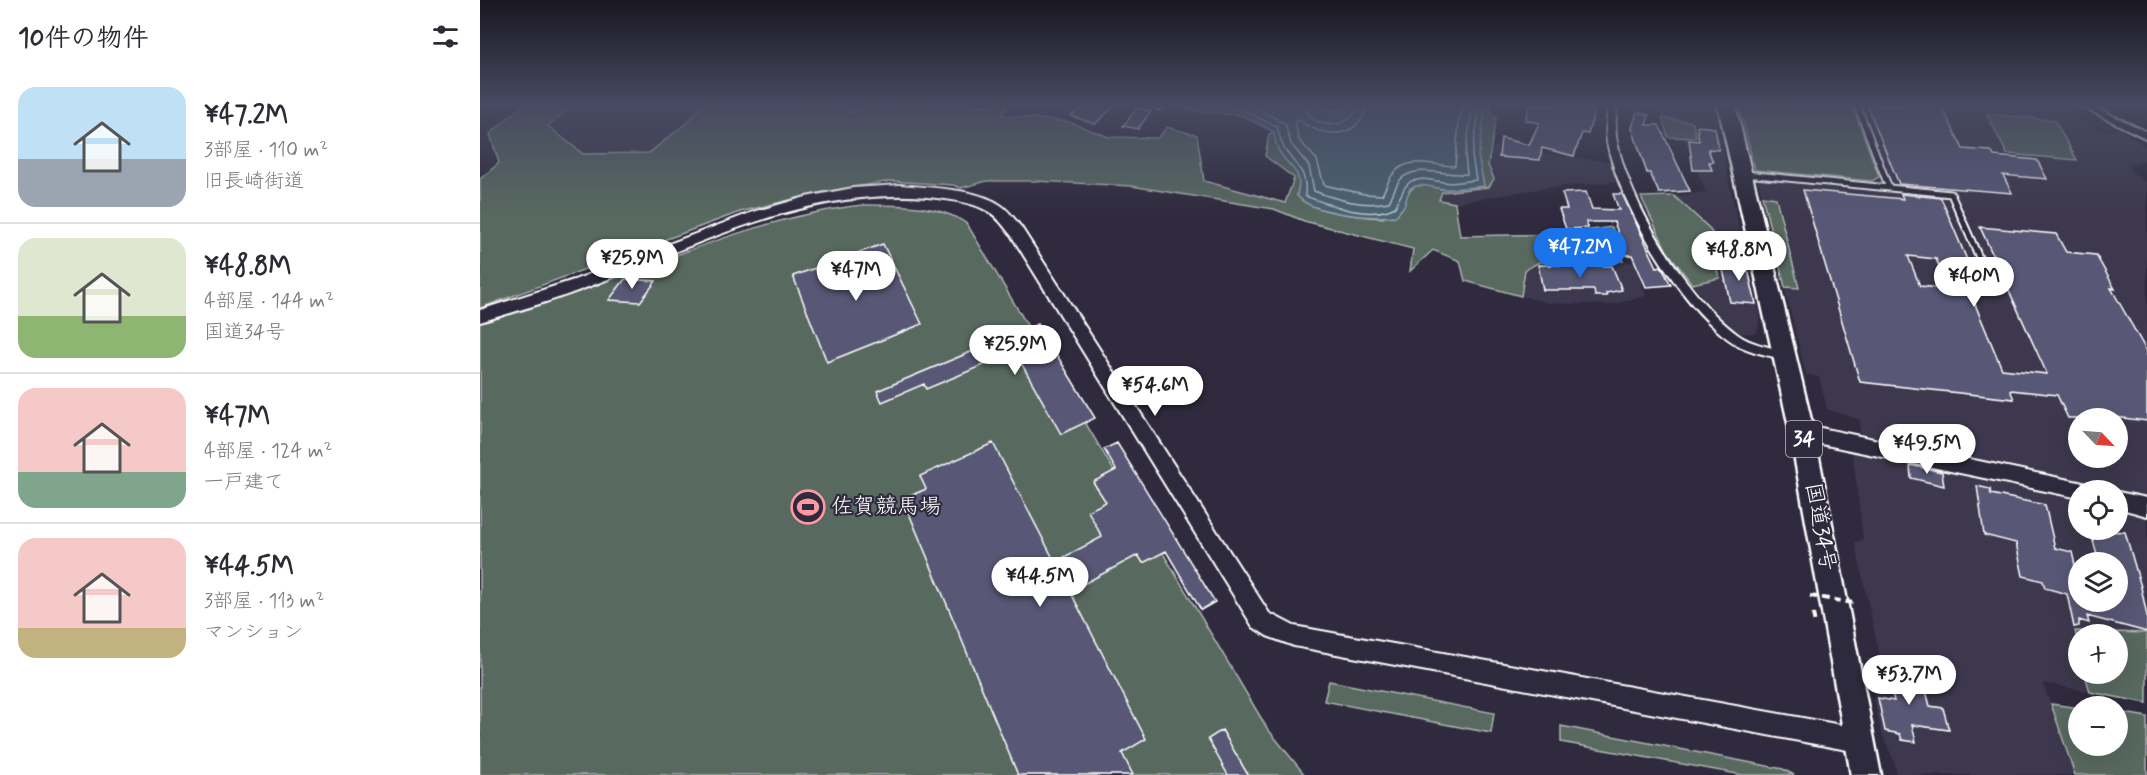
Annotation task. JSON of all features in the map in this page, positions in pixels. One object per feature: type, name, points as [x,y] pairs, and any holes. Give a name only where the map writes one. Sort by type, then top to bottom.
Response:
[{"type":"highway","name":"国道34号","points":[[1735,141],[1802,432],[1866,775]]},
{"type":"street","points":[[1612,141],[1627,182],[1664,256],[1710,319],[1735,339],[1784,355]]},
{"type":"street","points":[[480,316],[577,285],[764,213],[854,194],[891,190],[925,191],[961,197],[995,209],[1016,231],[1261,620],[1275,629],[1294,636],[1858,740]]},
{"type":"street","points":[[1802,432],[2068,488]]},
{"type":"street","points":[[2128,502],[2147,507]]},
{"type":"lane","points":[[1871,141],[1889,188]]},
{"type":"lane","points":[[1742,173],[1951,194],[1993,289]]},
{"type":"path","points":[[1810,596],[1854,603]]},
{"type":"shaded area","points":[[567,141],[664,141],[649,153],[583,154]]},
{"type":"shaded area","points":[[1685,141],[1722,141],[1729,182],[1760,314],[1757,333],[1734,334],[1692,284],[1720,278],[1714,263],[1728,256],[1708,227],[1674,196],[1706,192]]},
{"type":"shaded area","points":[[1748,141],[2137,141],[2147,148],[2147,160],[2129,164],[2130,170],[2146,183],[2147,188],[2147,502],[2128,497],[2128,480],[2068,481],[1860,434],[1860,420],[1827,409],[1819,377],[1806,375]]},
{"type":"shaded area","points":[[1491,147],[1613,162],[1622,181],[1544,188],[1455,203],[1439,201],[1442,192],[1494,179],[1488,165]]},
{"type":"shaded area","points":[[1623,261],[1634,263],[1646,296],[1611,305],[1549,303],[1521,296],[1525,270],[1539,262]]},
{"type":"shaded area","points":[[1852,448],[2068,496],[2068,540],[2128,540],[2128,510],[2147,516],[2147,633],[2128,632],[2128,624],[2068,624],[2068,684],[2088,684],[2090,692],[2043,683],[2075,775],[1897,775],[1893,759],[1881,732],[1866,659],[1880,657],[1855,543],[1863,539]]},
{"type":"green space","points":[[492,141],[567,141],[583,154],[649,153],[664,141],[1198,141],[1204,181],[1285,203],[1294,178],[1265,156],[1268,141],[1276,141],[1279,151],[1298,175],[1297,195],[1303,201],[1312,206],[1337,212],[1383,218],[1415,186],[1427,185],[1441,189],[1484,186],[1478,156],[1480,141],[1492,141],[1488,165],[1494,179],[1489,187],[1442,192],[1439,200],[1455,203],[1460,236],[1562,234],[1612,227],[1623,261],[1539,262],[1525,270],[1521,296],[1465,281],[1460,261],[1433,250],[1410,271],[1413,249],[1304,221],[1274,209],[1131,186],[987,181],[961,188],[953,185],[891,181],[823,192],[740,212],[480,308],[480,179],[499,163]]},
{"type":"green space","points":[[1748,141],[1866,141],[1879,177],[1872,181],[1755,170]]},
{"type":"green space","points":[[2001,141],[2066,141],[2077,160],[2007,154]]},
{"type":"green space","points":[[1674,196],[1708,227],[1728,256],[1714,263],[1720,278],[1692,284],[1667,251],[1641,197]]},
{"type":"green space","points":[[1762,196],[1776,198],[1799,288],[1785,287]]},
{"type":"green space","name":"佐賀競馬場","points":[[863,205],[931,209],[956,217],[967,224],[1267,728],[1305,775],[480,775],[480,323],[576,293],[717,240],[765,225],[813,213]]},
{"type":"green space","points":[[2128,632],[2147,633],[2147,703],[2128,699],[2128,696],[2111,696],[2090,692],[2088,684],[2128,684]]},
{"type":"green space","points":[[1329,681],[1494,713],[1491,733],[1324,701]]},
{"type":"green space","points":[[2051,704],[2068,706],[2068,754]]},
{"type":"green space","points":[[2128,714],[2147,717],[2147,775],[2075,775],[2069,756],[2128,756]]},
{"type":"green space","points":[[1561,726],[1783,769],[1794,775],[1743,775],[1561,742]]},
{"type":"water","points":[[1276,141],[1480,141],[1478,156],[1484,186],[1444,189],[1423,185],[1414,186],[1410,188],[1404,206],[1396,216],[1358,216],[1328,211],[1314,207],[1297,195],[1299,180],[1295,170],[1283,157]]},
{"type":"building","points":[[1501,141],[1529,145],[1531,141],[1579,141],[1574,156],[1542,148],[1540,160],[1499,157]]},
{"type":"building","points":[[1636,141],[1667,141],[1690,191],[1659,193],[1650,173],[1647,173]]},
{"type":"building","points":[[1689,141],[1717,141],[1719,150],[1708,149],[1713,162],[1709,162],[1712,170],[1693,170]]},
{"type":"building","points":[[1882,141],[1959,141],[1963,149],[1991,151],[1994,156],[2037,160],[2047,179],[2003,175],[2012,193],[1899,184]]},
{"type":"building","points":[[1803,190],[1903,199],[1901,194],[1941,198],[1973,274],[1962,273],[2002,369],[2047,374],[1980,227],[2056,234],[2066,252],[2096,255],[2115,289],[2111,288],[2147,352],[2147,421],[2128,419],[2128,408],[2068,408],[2068,418],[2057,395],[2010,390],[2014,399],[1860,382]],"holes":[[[1908,256],[1936,259],[1949,289],[1920,286]]]},
{"type":"building","points":[[1586,192],[1592,209],[1619,210],[1613,194],[1622,194],[1657,267],[1661,266],[1671,285],[1646,287],[1632,255],[1626,255],[1614,222],[1586,222],[1588,228],[1566,229],[1559,209],[1567,209],[1562,193]]},
{"type":"building","points":[[883,244],[922,324],[827,362],[793,276]]},
{"type":"building","points":[[1730,259],[1746,261],[1756,304],[1730,302],[1722,265]]},
{"type":"building","points":[[1538,265],[1612,266],[1622,290],[1606,293],[1607,296],[1595,296],[1594,290],[1543,290]]},
{"type":"building","points":[[625,279],[656,281],[640,302],[609,300]]},
{"type":"building","points":[[1038,324],[1095,418],[1061,434],[1015,352],[926,389],[924,384],[882,402],[877,391]]},
{"type":"building","points":[[993,443],[1055,562],[1102,537],[1088,511],[1106,502],[1093,482],[1116,470],[1104,449],[1117,443],[1215,602],[1201,610],[1166,551],[1143,563],[1138,555],[1070,591],[1146,739],[1122,753],[1133,775],[1018,775],[903,499],[926,489],[920,476]]},
{"type":"building","points":[[1910,465],[1942,472],[1944,486],[1911,478]]},
{"type":"building","points":[[1977,486],[1990,489],[1991,494],[2045,505],[2055,548],[2072,552],[2068,552],[2068,599],[2067,594],[2045,588],[2043,581],[2023,576],[2016,543],[1984,535]]},
{"type":"building","points":[[2093,540],[2127,540],[2141,587],[2147,616],[2147,632],[2128,627],[2128,624],[2117,624],[2087,616],[2089,623],[2079,620],[2079,624],[2073,624],[2071,612],[2128,612],[2128,552],[2096,552]]},
{"type":"building","points":[[1886,667],[1921,672],[1930,706],[1943,708],[1949,730],[1912,725],[1916,742],[1902,740],[1900,734],[1885,731],[1878,698],[1894,701]]},
{"type":"building","points":[[1222,730],[1248,775],[1228,775],[1208,739]]},
{"type":"place","name":"佐賀競馬場","points":[[808,507]]}]
